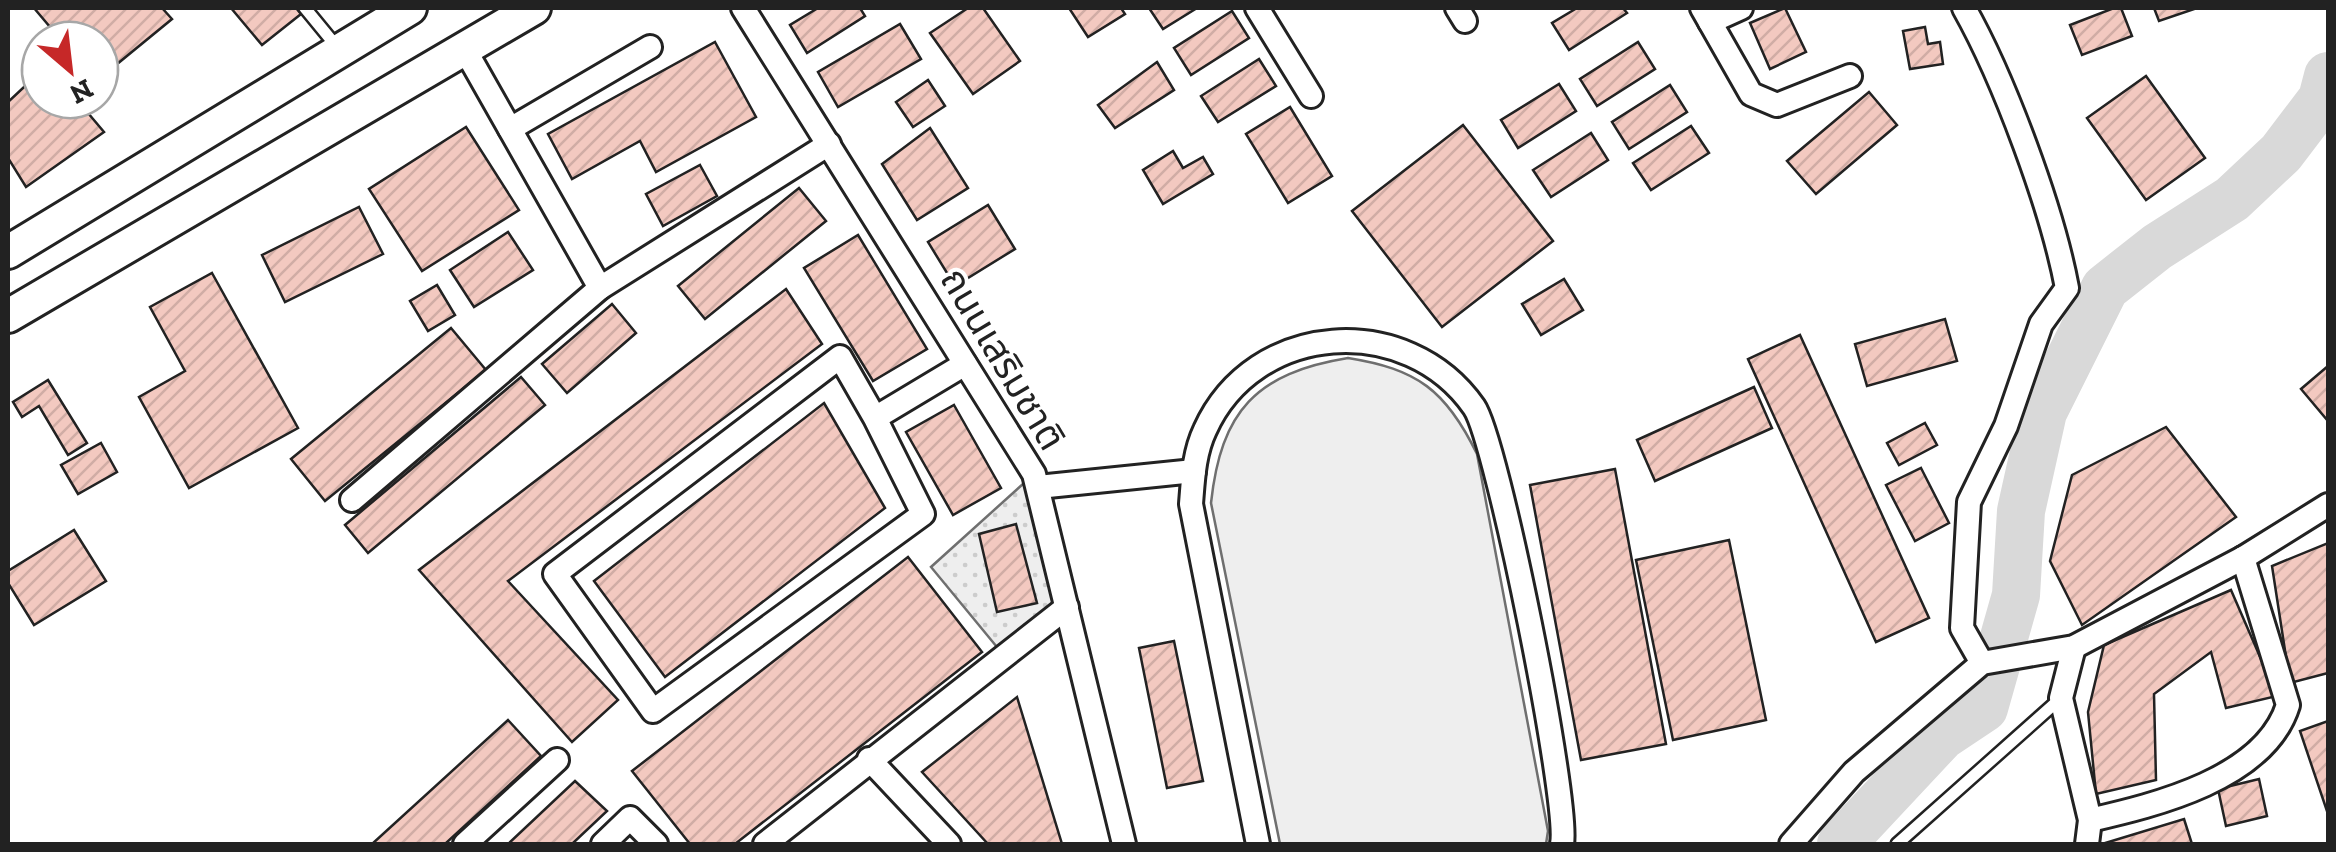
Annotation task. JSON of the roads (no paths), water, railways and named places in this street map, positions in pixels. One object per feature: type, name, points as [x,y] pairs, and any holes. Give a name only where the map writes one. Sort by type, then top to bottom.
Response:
[{"type":"main road","points":[[8,252],[410,8]]},
{"type":"main road","points":[[8,316],[534,8]]},
{"type":"street","name":"ถนนเสริมชาติ","points":[[743,8],[1038,487],[1124,844]]},
{"type":"street","points":[[1257,8],[1311,96]]},
{"type":"street","points":[[1741,8],[1706,15],[1752,94],[1777,106],[1850,76]]},
{"type":"street","points":[[1964,8],[2000,86],[2060,251],[2067,288],[2041,324],[2006,426],[1968,502],[1962,628],[1983,663]]},
{"type":"street","points":[[464,48],[600,288]]},
{"type":"street","points":[[510,128],[650,48]]},
{"type":"street","points":[[352,500],[600,288],[829,144]]},
{"type":"street","points":[[1258,844],[1191,504],[1194,471],[1204,430],[1217,408],[1252,371],[1296,347],[1346,339],[1396,347],[1440,371],[1459,388],[1482,421],[1497,474],[1560,785],[1562,844]]},
{"type":"street","points":[[840,357],[875,418],[923,514],[653,711],[555,574],[840,357]]},
{"type":"street","points":[[875,418],[965,364]]},
{"type":"street","points":[[1038,487],[1194,471]]},
{"type":"street","points":[[1791,844],[1854,772],[1983,663],[2074,647],[2243,558],[2328,505]]},
{"type":"street","points":[[2090,820],[2174,800],[2242,762],[2282,723],[2288,704],[2243,558]]},
{"type":"street","points":[[765,844],[869,758],[993,669],[1066,607]]},
{"type":"street","points":[[2074,647],[2061,698],[2090,820],[2087,844]]},
{"type":"street","points":[[869,758],[949,844]]},
{"type":"street","points":[[466,844],[557,760]]},
{"type":"street","points":[[603,844],[630,818],[656,844]]},
{"type":"lane","points":[[305,8],[340,50]]},
{"type":"lane","points":[[1897,844],[2061,698]]},
{"type":"waterway","points":[[1841,844],[1942,736],[1984,708],[2016,595],[2021,511],[2043,412],[2105,288],[2157,247],[2232,199],[2281,153],[2322,99],[2328,76]]}]
